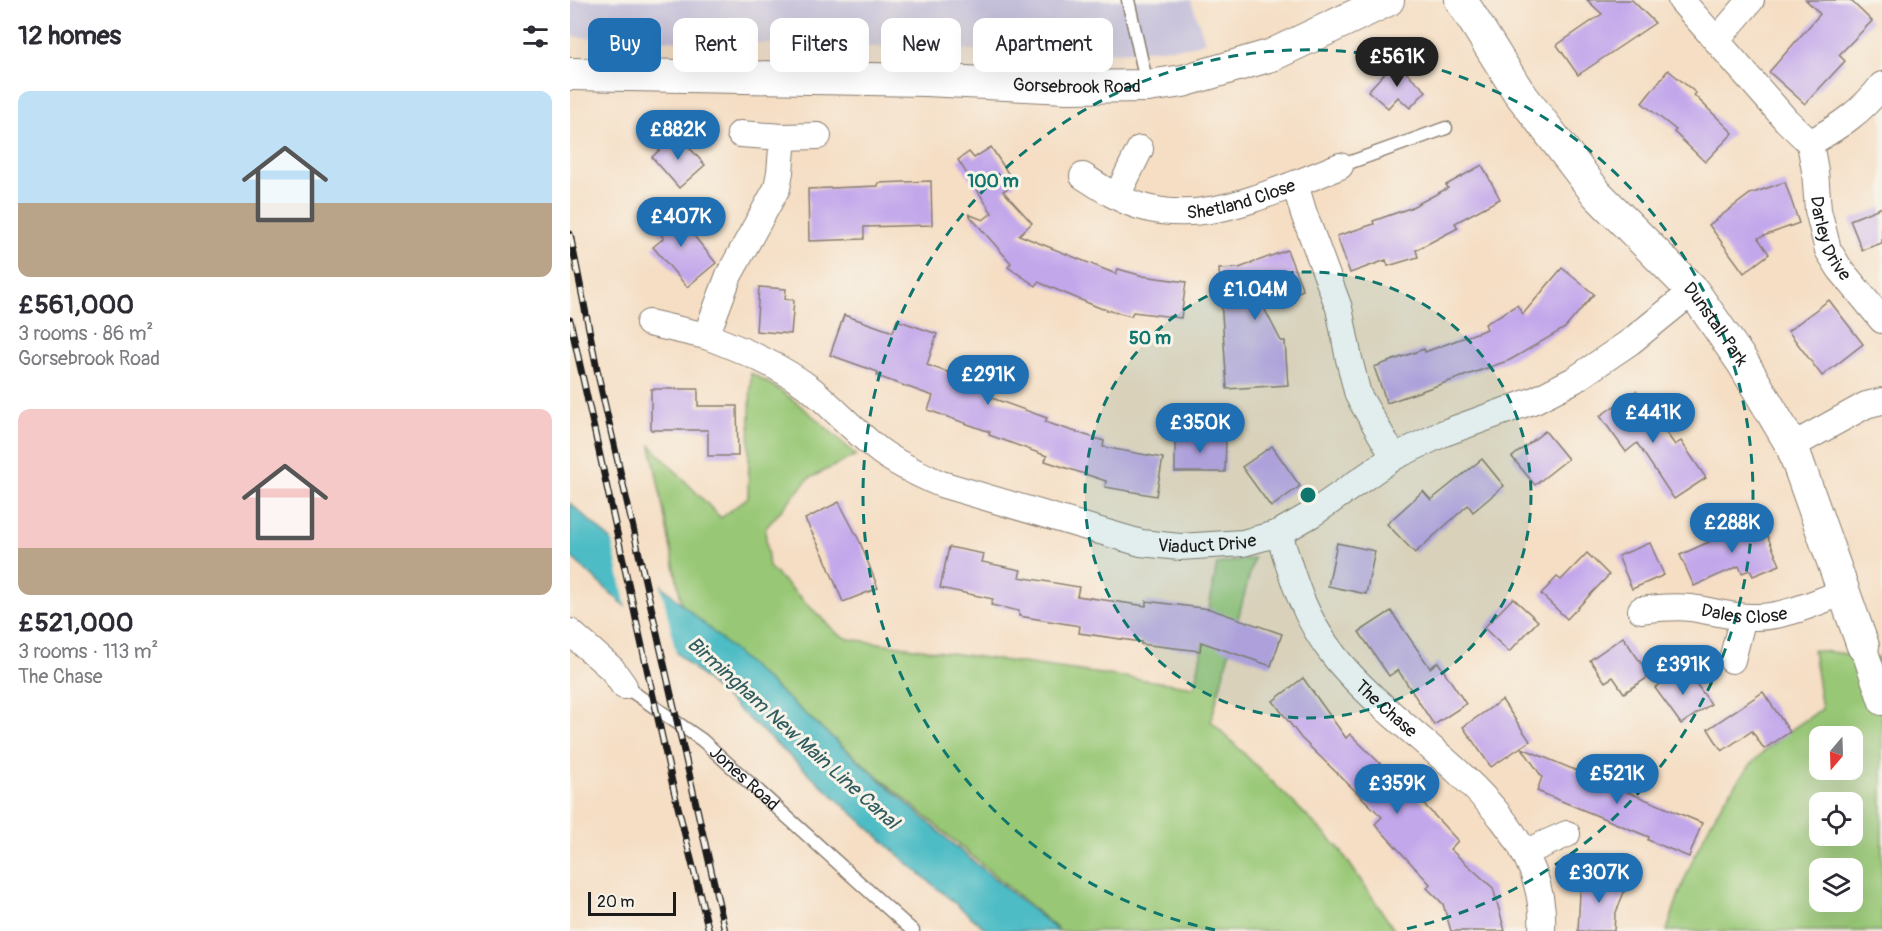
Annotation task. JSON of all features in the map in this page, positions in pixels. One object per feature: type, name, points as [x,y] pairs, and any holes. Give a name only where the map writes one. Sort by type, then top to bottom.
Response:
[{"type":"street","name":"Gorsebrook Road","points":[[570,74],[926,80],[1066,87],[1148,86],[1183,81],[1272,55],[1388,0]]},
{"type":"street","name":"Dunstall Park","points":[[1461,0],[1518,91],[1597,194],[1693,291],[1743,363],[1792,446],[1882,702]]},
{"type":"street","points":[[1681,0],[1786,120],[1810,143],[1837,128],[1861,110],[1882,85]]},
{"type":"street","points":[[1717,40],[1751,0]]},
{"type":"street","points":[[740,134],[783,137],[818,136]]},
{"type":"street","points":[[706,336],[729,275],[777,188],[783,137]]},
{"type":"street","name":"Darley Drive","points":[[1810,143],[1818,210],[1828,250],[1840,269],[1882,320]]},
{"type":"street","points":[[1117,196],[1140,149]]},
{"type":"street","points":[[1295,184],[1340,166]]},
{"type":"street","name":"Shetland Close","points":[[1083,176],[1138,206],[1170,213],[1200,213],[1255,199],[1295,184],[1340,308],[1358,395],[1394,457]]},
{"type":"street","name":"Viaduct Drive","points":[[649,323],[706,336],[774,365],[810,389],[880,451],[914,472],[941,484],[1141,543],[1180,547],[1244,543],[1279,533],[1312,514],[1394,457],[1444,433],[1535,400],[1574,380],[1630,342],[1693,291]]},
{"type":"street","points":[[1792,446],[1866,405],[1882,401]]},
{"type":"street","name":"The Chase","points":[[1279,533],[1298,595],[1316,632],[1336,658],[1359,683],[1492,804],[1513,833],[1524,853],[1538,893],[1542,931]]},
{"type":"street","name":"Dales Close","points":[[1641,610],[1666,607],[1692,608],[1728,616],[1779,615],[1844,592]]},
{"type":"street","points":[[1732,660],[1743,616]]},
{"type":"street","name":"Jones Road","points":[[570,632],[612,669],[624,686]]},
{"type":"street","points":[[1524,853],[1567,834]]},
{"type":"lane","points":[[1128,0],[1148,86]]},
{"type":"lane","points":[[1340,166],[1446,128]]},
{"type":"lane","name":"Jones Road","points":[[624,686],[702,740],[913,931]]},
{"type":"shaded area","points":[[570,0],[1191,0],[1205,41],[1189,47],[1113,52],[1113,18],[973,18],[973,50],[961,50],[961,18],[881,18],[881,47],[869,47],[869,18],[770,18],[770,44],[758,43],[758,18],[673,18],[673,40],[661,40],[661,18],[588,18],[588,38],[570,37]]},
{"type":"green space","points":[[751,373],[794,401],[856,455],[808,479],[765,529],[769,567],[838,634],[849,639],[1195,687],[1217,564],[1254,558],[1211,721],[1339,848],[1395,931],[1060,931],[832,737],[682,606],[651,446],[721,518],[748,497]]},
{"type":"green space","points":[[1813,650],[1882,658],[1882,931],[1667,931],[1681,888],[1720,806],[1747,769],[1764,751],[1822,709]]},
{"type":"water","name":"Birmingham New Main Line Canal","points":[[570,503],[961,851],[1058,931],[988,931],[906,862],[570,556]]},
{"type":"pier","points":[[611,537],[660,581],[677,658],[627,612]]},
{"type":"building","points":[[1587,0],[1632,0],[1655,23],[1578,75],[1557,45],[1602,14]]},
{"type":"building","points":[[1806,0],[1850,0],[1872,21],[1839,55],[1845,61],[1805,104],[1769,72],[1820,14]]},
{"type":"building","points":[[1395,62],[1426,91],[1410,108],[1398,97],[1388,108],[1368,91]]},
{"type":"building","points":[[1668,70],[1696,93],[1694,95],[1733,133],[1705,162],[1674,132],[1676,130],[1642,103]]},
{"type":"building","points":[[677,134],[705,165],[679,188],[652,157]]},
{"type":"building","points":[[991,147],[1015,184],[1003,191],[1032,223],[1019,235],[1116,274],[1118,269],[1143,276],[1186,282],[1181,318],[1133,312],[1131,316],[1100,308],[1038,282],[1036,286],[1008,267],[1011,263],[968,214],[983,220],[992,213],[958,160],[969,152],[974,158]]},
{"type":"building","points":[[1482,165],[1500,199],[1455,223],[1458,228],[1416,250],[1418,257],[1388,266],[1386,260],[1350,273],[1337,236],[1374,224],[1373,221],[1410,208],[1448,188],[1446,185]]},
{"type":"building","points":[[931,181],[932,225],[864,227],[864,239],[809,241],[808,189]]},
{"type":"building","points":[[1785,182],[1799,223],[1758,238],[1769,254],[1744,273],[1709,225],[1750,194]]},
{"type":"building","points":[[669,205],[716,263],[687,287],[653,247],[664,238],[650,221]]},
{"type":"building","points":[[1882,207],[1882,243],[1862,250],[1850,220]]},
{"type":"building","points":[[1287,250],[1303,290],[1263,306],[1281,341],[1285,341],[1288,385],[1227,389],[1219,269],[1239,268]]},
{"type":"building","points":[[1562,268],[1594,294],[1565,328],[1510,360],[1387,403],[1374,367],[1424,349],[1425,352],[1487,329],[1485,324],[1517,305],[1523,314]]},
{"type":"building","points":[[759,287],[786,289],[785,299],[794,300],[791,334],[756,331]]},
{"type":"building","points":[[1829,300],[1863,344],[1822,376],[1788,331]]},
{"type":"building","points":[[844,315],[893,332],[897,320],[937,334],[927,365],[993,388],[989,397],[1047,418],[1045,422],[1104,441],[1103,447],[1163,458],[1156,496],[1105,487],[1106,481],[1045,461],[1047,456],[989,435],[990,432],[928,410],[933,396],[877,376],[878,372],[830,355]]},
{"type":"building","points":[[651,389],[698,389],[698,406],[737,406],[738,456],[708,456],[708,430],[651,430]]},
{"type":"building","points":[[1636,391],[1675,445],[1681,441],[1706,478],[1674,499],[1637,443],[1626,452],[1600,416]]},
{"type":"building","points":[[1545,431],[1568,459],[1535,485],[1512,457]]},
{"type":"building","points":[[1175,436],[1226,436],[1225,472],[1175,472]]},
{"type":"building","points":[[1272,446],[1300,486],[1271,507],[1242,467]]},
{"type":"building","points":[[1482,459],[1504,486],[1473,512],[1468,505],[1415,553],[1387,524],[1423,491],[1431,500]]},
{"type":"building","points":[[839,502],[860,542],[878,588],[843,602],[805,519]]},
{"type":"building","points":[[1760,519],[1780,565],[1753,576],[1750,570],[1742,573],[1739,566],[1694,586],[1680,555]]},
{"type":"building","points":[[1337,543],[1375,551],[1366,594],[1328,586]]},
{"type":"building","points":[[1650,543],[1664,575],[1632,589],[1618,556]]},
{"type":"building","points":[[949,547],[984,554],[982,562],[1021,570],[1019,577],[1079,587],[1077,596],[1146,606],[1146,601],[1210,609],[1282,634],[1271,666],[1201,642],[1200,651],[1079,633],[1080,626],[1019,616],[1019,611],[991,605],[993,599],[940,588]]},
{"type":"building","points":[[1587,553],[1609,575],[1567,619],[1541,594],[1557,577],[1561,580]]},
{"type":"building","points":[[1513,598],[1538,621],[1509,652],[1484,628]]},
{"type":"building","points":[[1391,611],[1430,668],[1438,662],[1466,704],[1434,725],[1398,670],[1389,676],[1359,632]]},
{"type":"building","points":[[1623,637],[1650,676],[1624,693],[1613,677],[1605,682],[1590,660]]},
{"type":"building","points":[[1684,667],[1711,704],[1681,724],[1655,688]]},
{"type":"building","points":[[1303,678],[1346,738],[1350,734],[1395,778],[1397,775],[1458,841],[1450,849],[1493,888],[1505,931],[1451,931],[1443,904],[1427,888],[1430,884],[1375,824],[1382,817],[1301,738],[1273,701]]},
{"type":"building","points":[[1763,692],[1790,732],[1764,749],[1752,731],[1722,751],[1708,729]]},
{"type":"building","points":[[1502,700],[1530,741],[1491,767],[1463,727]]},
{"type":"building","points":[[1522,748],[1702,823],[1689,857],[1648,840],[1649,837],[1537,791],[1542,777]]},
{"type":"building","points":[[1588,872],[1626,887],[1615,915],[1614,931],[1578,931],[1580,893]]},
{"type":"railway","points":[[570,234],[599,379],[725,931]]},
{"type":"railway","points":[[570,320],[674,791],[709,931]]}]
